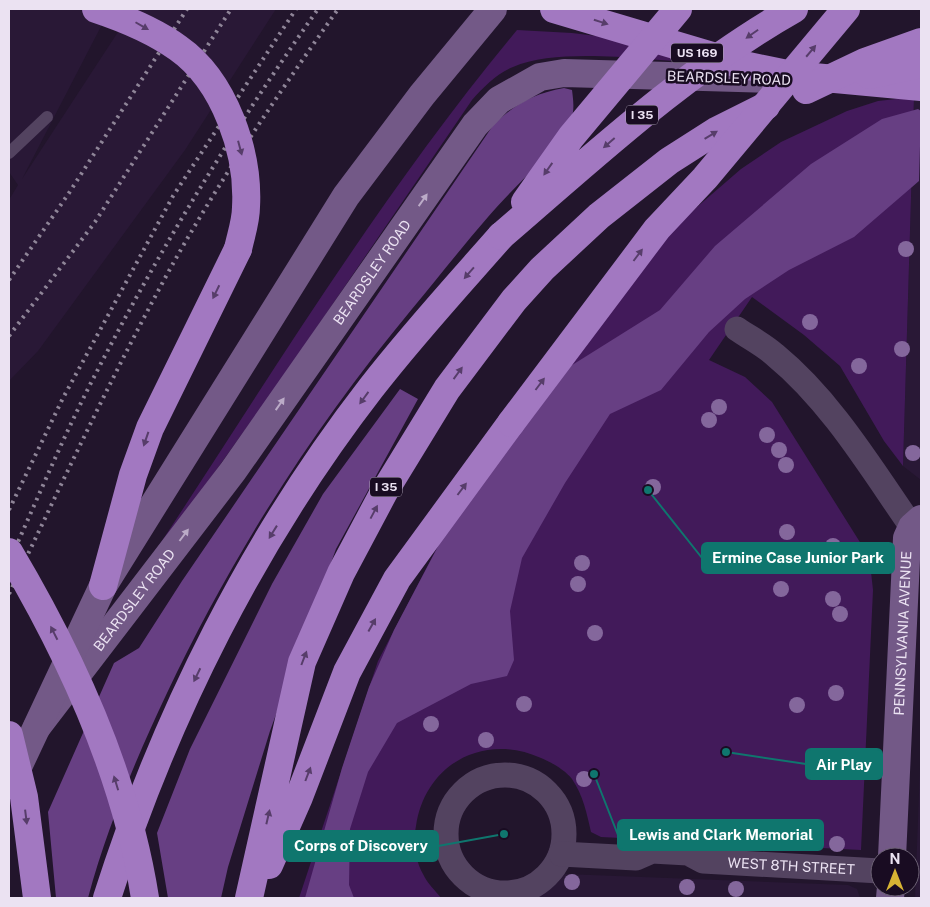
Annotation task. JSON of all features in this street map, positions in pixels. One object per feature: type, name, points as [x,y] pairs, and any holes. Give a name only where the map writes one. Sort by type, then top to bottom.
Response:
[{"type":"highway","points":[[96,9],[135,22],[180,49],[209,80],[233,122],[244,167],[246,209],[238,249],[150,428],[133,475],[103,586]]},
{"type":"highway","name":"US 169","points":[[554,9],[739,64],[792,75],[921,87]]},
{"type":"highway","points":[[500,236],[571,137],[678,9]]},
{"type":"highway","name":"I 35","points":[[107,898],[123,848],[168,733],[219,629],[270,538],[319,460],[372,387],[500,236],[661,100],[761,27],[794,9]]},
{"type":"highway","points":[[253,898],[299,798],[347,672],[397,579],[511,423],[658,229],[705,178],[846,9]]},
{"type":"highway","name":"I 35","points":[[249,898],[302,662],[341,573],[384,492],[447,389],[514,300],[542,269],[599,216],[669,160],[716,131],[791,92],[806,90],[865,62],[921,42]]},
{"type":"highway","points":[[806,90],[921,64]]},
{"type":"highway","points":[[9,552],[54,632],[82,690],[122,803],[141,875],[145,898]]},
{"type":"highway","points":[[9,735],[24,797],[36,898]]},
{"type":"street","name":"BEARDSLEY ROAD","points":[[9,787],[103,586],[346,196],[422,95],[493,9]]},
{"type":"street","name":"BEARDSLEY ROAD","points":[[37,727],[233,471],[475,125],[498,100],[540,77],[564,73],[844,81]]},
{"type":"street","name":"PENNSYLVANIA AVENUE","points":[[737,329],[775,354],[809,387],[917,523],[908,538],[906,558],[892,847]]},
{"type":"street","points":[[502,776],[526,779],[541,787],[552,799],[560,813],[564,838],[561,854],[554,868],[543,880],[515,895],[498,893],[482,888],[468,880],[453,861],[447,837],[448,821],[454,805],[464,792],[478,782],[502,776]]},
{"type":"street","name":"WEST 8TH STREET","points":[[561,854],[636,858],[652,868],[687,869],[703,862],[870,870]]},
{"type":"lane","points":[[9,153],[47,117]]},
{"type":"shaded area","points":[[9,9],[110,9],[22,179],[133,9],[276,9],[185,150],[38,351],[9,381],[9,200],[18,185],[9,172]]},
{"type":"shaded area","points":[[517,30],[605,37],[699,63],[604,56],[554,58],[532,61],[513,67],[491,81],[472,100],[270,396],[158,547],[330,283],[375,218],[468,91]]},
{"type":"shaded area","points":[[564,88],[572,90],[573,112],[554,145],[478,228],[376,354],[342,399],[277,494],[219,591],[167,693],[123,794],[104,845],[88,898],[56,898],[48,812],[114,663],[139,648],[182,581],[494,124],[510,110],[526,100],[543,93]]},
{"type":"shaded area","points":[[914,97],[921,97],[921,480],[903,466]]},
{"type":"shaded area","points":[[914,97],[903,466],[884,441],[840,366],[804,335],[752,297],[709,360],[745,377],[772,402],[863,547],[870,563],[873,590],[861,850],[601,837],[591,832],[582,798],[566,772],[541,758],[520,751],[499,749],[479,752],[460,759],[444,770],[431,786],[422,804],[415,832],[416,857],[420,869],[441,898],[299,898],[378,661],[516,396],[654,248],[741,169],[781,142],[847,111],[878,101]]},
{"type":"shaded area","points":[[918,109],[921,111],[919,181],[854,237],[789,270],[745,299],[709,332],[661,390],[610,414],[565,483],[522,558],[510,611],[514,660],[507,676],[471,684],[397,723],[368,772],[350,829],[349,885],[354,898],[305,898],[342,768],[369,687],[394,630],[491,446],[553,377],[660,310],[715,246],[811,164],[882,119]]},
{"type":"shaded area","points":[[400,389],[418,399],[336,549],[270,731],[228,867],[221,898],[168,898],[157,833],[190,749],[272,584],[323,494]]},
{"type":"shaded area","points":[[921,742],[921,898],[915,898],[920,897],[920,847],[917,847]]},
{"type":"shaded area","points":[[565,874],[848,885],[857,889],[860,898],[538,898],[543,885],[548,880],[553,876]]},
{"type":"railway","points":[[9,280],[69,193],[187,9]]},
{"type":"railway","points":[[9,336],[95,222],[231,9]]},
{"type":"railway","points":[[9,510],[63,398],[173,196],[296,9]]},
{"type":"railway","points":[[9,562],[83,400],[145,282],[228,143],[318,9]]},
{"type":"railway","points":[[9,594],[107,390],[189,235],[251,137],[338,9]]},
{"type":"place","name":"Ermine Case Junior Park","points":[[648,490]]},
{"type":"place","name":"Air Play","points":[[726,752]]},
{"type":"place","name":"Lewis and Clark Memorial","points":[[594,774]]},
{"type":"place","name":"Corps of Discovery","points":[[504,834]]}]
